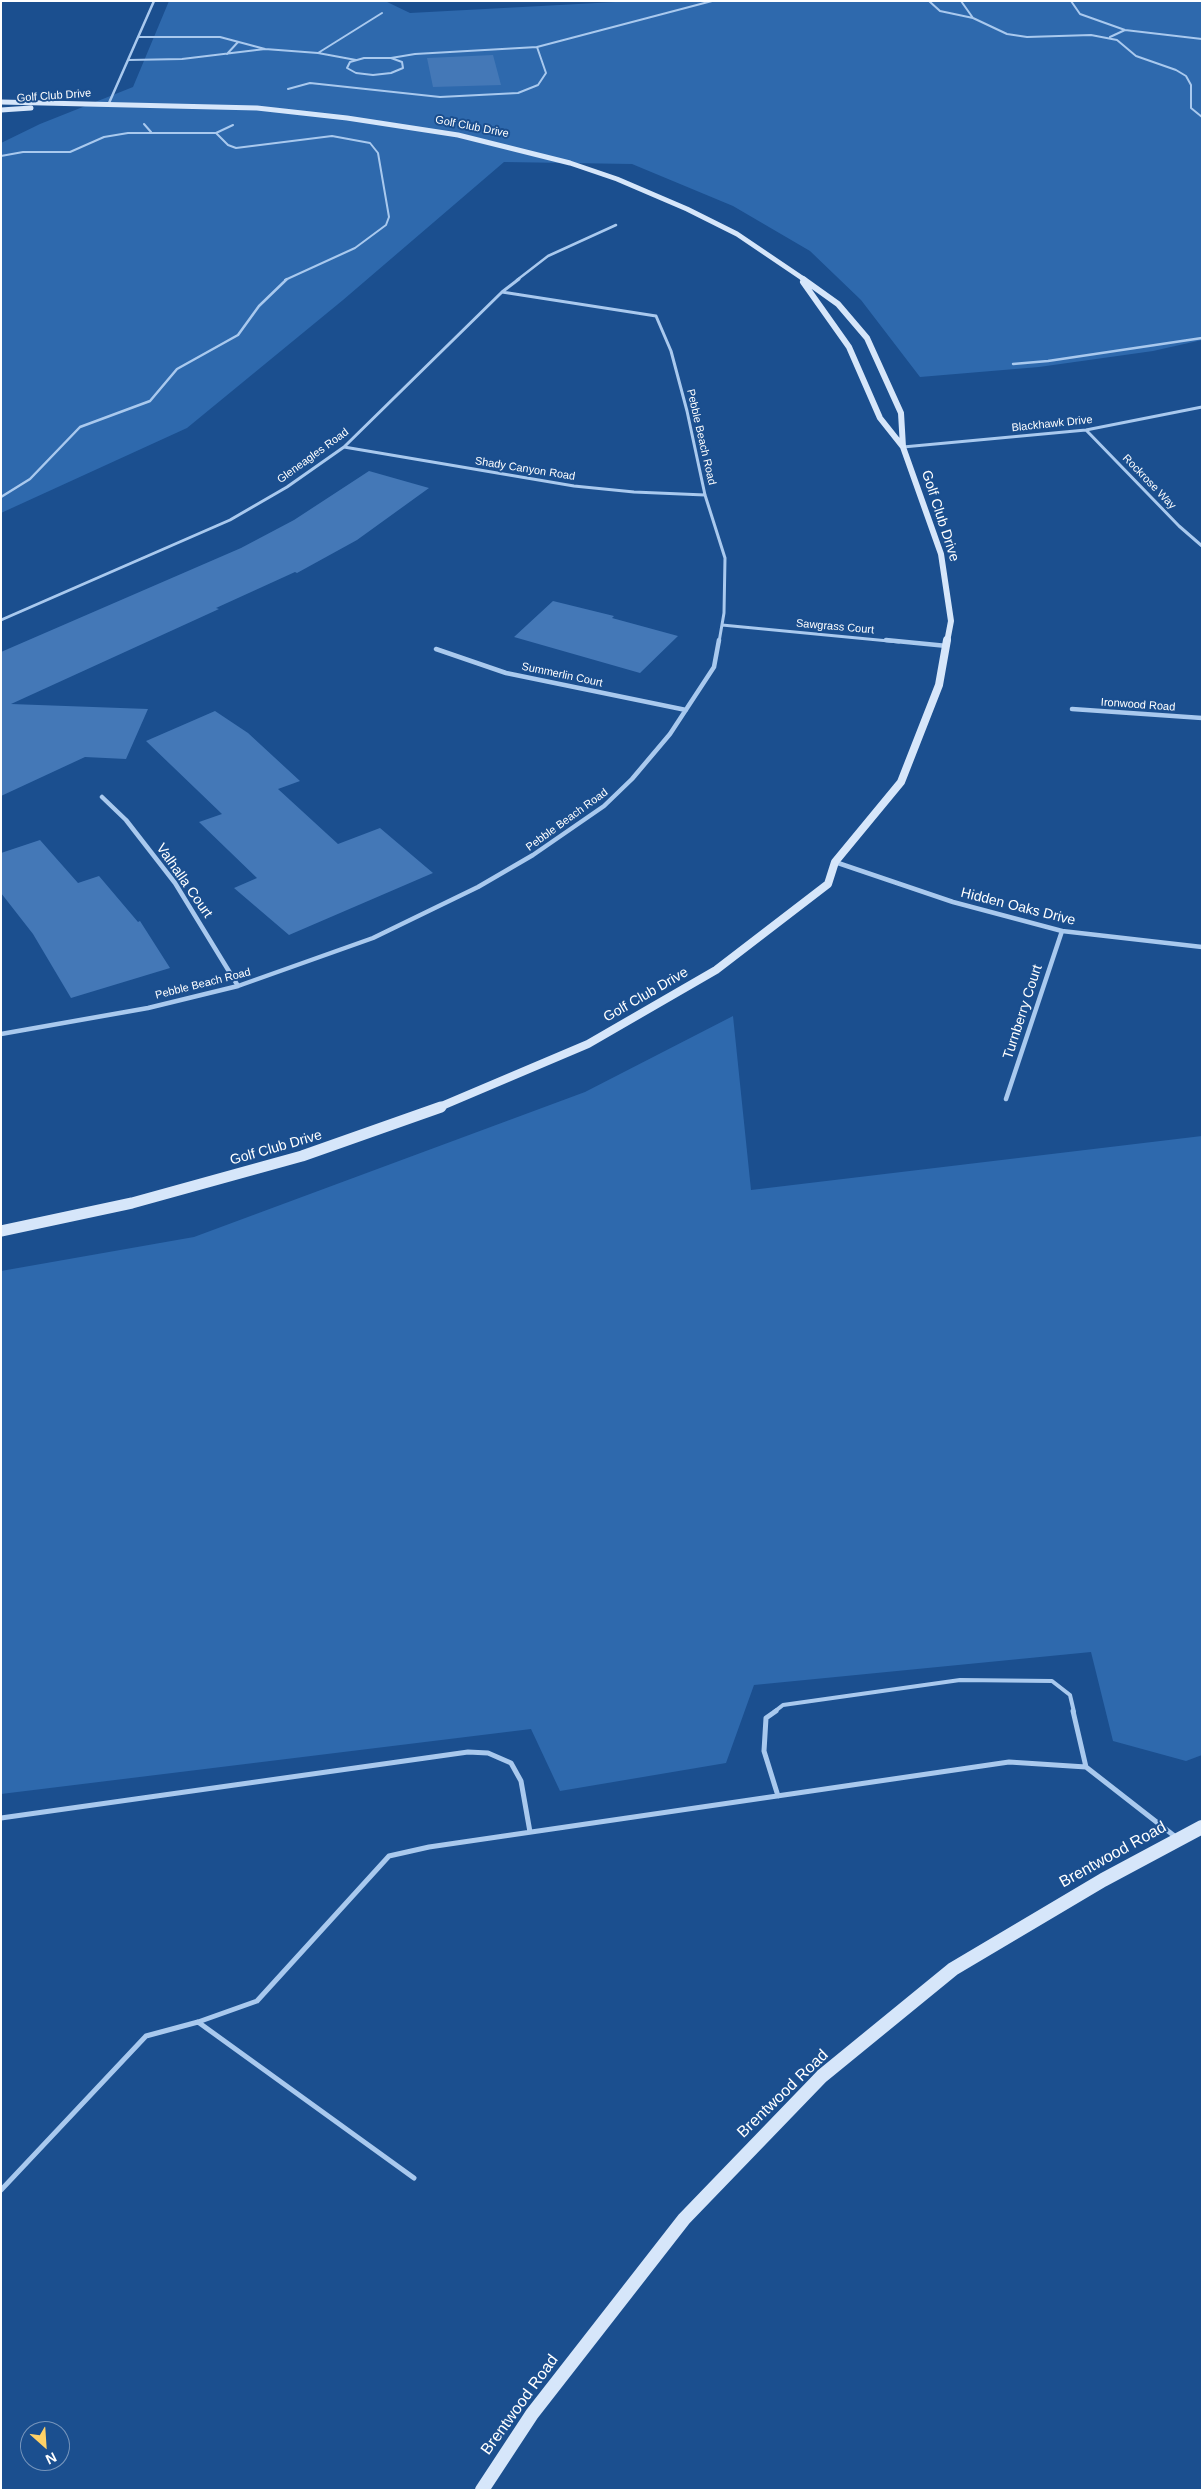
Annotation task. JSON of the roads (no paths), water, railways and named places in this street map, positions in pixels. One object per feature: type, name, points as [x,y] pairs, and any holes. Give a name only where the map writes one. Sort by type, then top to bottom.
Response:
[{"type":"street","points":[[109,103],[154,1]]},
{"type":"street","name":"Golf Club Drive","points":[[1,102],[214,106],[298,112],[458,135],[516,148],[570,163],[617,179],[687,209],[760,248],[838,304],[867,338],[901,413],[903,447],[941,554],[951,621],[939,685],[901,782],[835,862],[828,884],[716,970],[588,1044],[470,1096],[302,1156],[132,1203],[1,1231]]},
{"type":"street","name":"Golf Club Drive","points":[[1,110],[109,103]]},
{"type":"street","name":"Gleneagles Road","points":[[1,620],[230,520],[287,487],[344,447],[502,292],[548,256],[616,225]]},
{"type":"street","name":"Golf Club Drive","points":[[801,279],[849,347],[861,370],[880,418],[903,447]]},
{"type":"street","name":"Pebble Beach Road","points":[[1,1034],[148,1008],[238,986],[372,938],[478,887],[533,855],[604,806],[632,779],[670,734],[714,667],[724,614],[725,558],[705,495],[673,360],[656,316],[502,292]]},
{"type":"street","name":"Blackhawk Drive","points":[[903,447],[1086,430],[1202,407]]},
{"type":"street","name":"Rockrose Way","points":[[1086,430],[1179,526],[1202,546]]},
{"type":"street","name":"Shady Canyon Road","points":[[344,447],[591,488],[705,495]]},
{"type":"street","name":"Sawgrass Court","points":[[722,626],[947,646]]},
{"type":"street","name":"Summerlin Court","points":[[436,649],[506,673],[686,710]]},
{"type":"street","name":"Ironwood Road","points":[[1072,709],[1202,718]]},
{"type":"street","name":"Valhalla Court","points":[[102,797],[126,820],[175,883],[238,986]]},
{"type":"street","name":"Hidden Oaks Drive","points":[[835,862],[953,902],[1062,931],[1202,947]]},
{"type":"street","name":"Turnberry Court","points":[[1006,1099],[1062,931]]},
{"type":"street","name":"Brentwood Road","points":[[482,2490],[532,2414],[684,2219],[822,2076],[953,1969],[1103,1880],[1202,1826]]},
{"type":"lane","points":[[391,58],[402,62],[402,68],[391,73],[373,75],[350,71],[347,65],[356,60],[373,57],[391,58],[415,54],[537,47],[712,1]]},
{"type":"lane","points":[[929,1],[940,12],[973,18],[1000,32],[1014,36],[1084,34],[1110,36],[1122,43],[1136,56],[1176,70],[1186,76],[1191,85],[1191,108],[1202,117]]},
{"type":"lane","points":[[961,1],[973,18]]},
{"type":"lane","points":[[1071,1],[1080,14],[1125,30],[1202,39]]},
{"type":"lane","points":[[318,53],[382,13]]},
{"type":"lane","points":[[1110,36],[1125,30]]},
{"type":"lane","points":[[139,37],[220,37],[265,48],[318,53],[356,60]]},
{"type":"lane","points":[[227,54],[238,42]]},
{"type":"lane","points":[[288,89],[310,83],[440,97],[518,93],[535,87],[546,73],[537,47]]},
{"type":"lane","points":[[128,60],[182,59],[265,48]]},
{"type":"lane","points":[[144,124],[151,132]]},
{"type":"lane","points":[[1,156],[23,152],[70,152],[104,137],[151,132],[216,133],[233,125]]},
{"type":"lane","points":[[1,497],[30,479],[80,426],[150,401],[176,369],[232,339],[244,328],[265,298],[283,281],[355,248],[386,225],[389,217],[378,153],[370,143],[357,139],[332,136],[236,148],[228,145],[216,133]]},
{"type":"lane","points":[[1013,364],[1048,361],[1202,338]]},
{"type":"lane","points":[[778,1796],[764,1751],[766,1718],[783,1705],[960,1680],[1052,1681],[1070,1695],[1086,1767]]},
{"type":"lane","points":[[1,1818],[468,1752],[488,1753],[511,1763],[521,1782],[530,1832]]},
{"type":"lane","points":[[1,2190],[146,2036],[198,2022],[257,2001],[389,1856],[430,1847],[1009,1762],[1086,1767],[1178,1839]]},
{"type":"lane","points":[[198,2022],[414,2178]]}]
